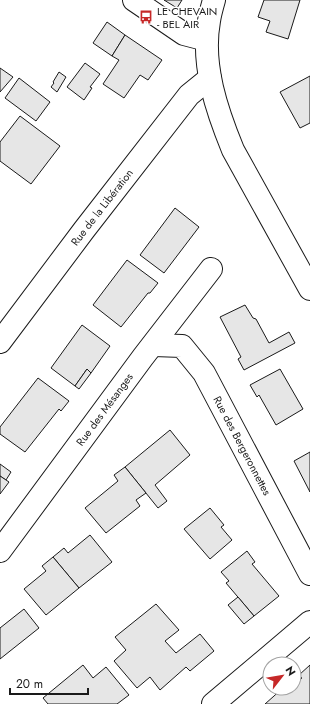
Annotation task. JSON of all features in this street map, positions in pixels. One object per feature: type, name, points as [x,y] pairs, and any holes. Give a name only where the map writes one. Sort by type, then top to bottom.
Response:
[{"type":"street","points":[[134,0],[184,34],[207,40]]},
{"type":"street","points":[[214,0],[209,21],[207,40],[210,78],[217,107],[233,150],[310,288]]},
{"type":"street","name":"Rue de la Libération","points":[[0,342],[84,230],[185,100],[210,78]]},
{"type":"street","name":"Rue des Mésanges","points":[[0,551],[143,357],[154,345],[211,270]]},
{"type":"street","name":"Rue des Bergeronnettes","points":[[154,345],[182,346],[204,373],[310,574]]},
{"type":"street","points":[[213,704],[310,622]]},
{"type":"building","points":[[164,0],[182,0],[177,8]]},
{"type":"building","points":[[264,0],[300,0],[288,39],[266,32],[270,21],[258,17]]},
{"type":"building","points":[[107,22],[125,35],[112,56],[93,43]]},
{"type":"building","points":[[125,35],[162,60],[148,80],[140,75],[124,98],[103,84],[119,60],[112,56]]},
{"type":"building","points":[[85,63],[100,74],[90,87],[92,88],[84,100],[67,87]]},
{"type":"building","points":[[0,68],[13,77],[0,92]]},
{"type":"building","points":[[59,72],[66,77],[57,92],[51,87]]},
{"type":"building","points":[[310,76],[310,123],[300,128],[280,92]]},
{"type":"building","points":[[19,78],[50,102],[36,121],[5,98]]},
{"type":"building","points":[[20,116],[60,146],[31,184],[0,161],[0,142]]},
{"type":"building","points":[[175,208],[199,227],[164,273],[140,255]]},
{"type":"building","points":[[127,260],[158,283],[150,293],[148,293],[121,327],[93,305]]},
{"type":"building","points":[[245,305],[253,318],[256,319],[269,343],[289,332],[295,343],[244,370],[238,359],[241,357],[220,317]]},
{"type":"building","points":[[82,325],[110,346],[91,373],[87,369],[75,386],[51,368]]},
{"type":"building","points":[[87,369],[91,373],[79,389],[75,386]]},
{"type":"building","points":[[280,369],[303,409],[276,425],[259,395],[257,397],[250,385]]},
{"type":"building","points":[[38,378],[69,401],[61,411],[59,409],[25,452],[0,434],[0,427]]},
{"type":"building","points":[[170,430],[190,455],[155,485],[167,501],[158,508],[125,467]]},
{"type":"building","points":[[310,452],[310,492],[294,461]]},
{"type":"building","points":[[0,464],[11,472],[6,480],[0,476]]},
{"type":"building","points":[[125,467],[146,493],[136,500],[140,506],[106,533],[85,508],[118,481],[114,475]]},
{"type":"building","points":[[0,476],[9,482],[0,494]]},
{"type":"building","points":[[210,508],[224,525],[221,527],[232,540],[210,559],[184,529]]},
{"type":"building","points":[[90,535],[112,562],[79,588],[53,557],[64,548],[68,553]]},
{"type":"building","points":[[247,551],[255,562],[252,564],[279,596],[254,616],[226,583],[229,581],[221,572]]},
{"type":"building","points":[[53,557],[79,588],[46,615],[24,589],[46,571],[42,566]]},
{"type":"building","points":[[238,597],[254,616],[244,624],[228,605]]},
{"type":"building","points":[[156,604],[179,630],[165,641],[176,653],[200,634],[214,651],[190,671],[186,667],[160,690],[150,677],[137,688],[114,661],[126,650],[115,637]]},
{"type":"building","points":[[24,609],[39,628],[0,659],[0,628]]},
{"type":"building","points":[[83,665],[93,678],[106,667],[129,695],[117,704],[48,704],[43,698]]},
{"type":"building","points":[[310,665],[310,704],[265,704],[274,696],[302,696],[302,672]]},
{"type":"place","name":"LE CHEVAIN - BEL AIR","points":[[146,17]]}]
